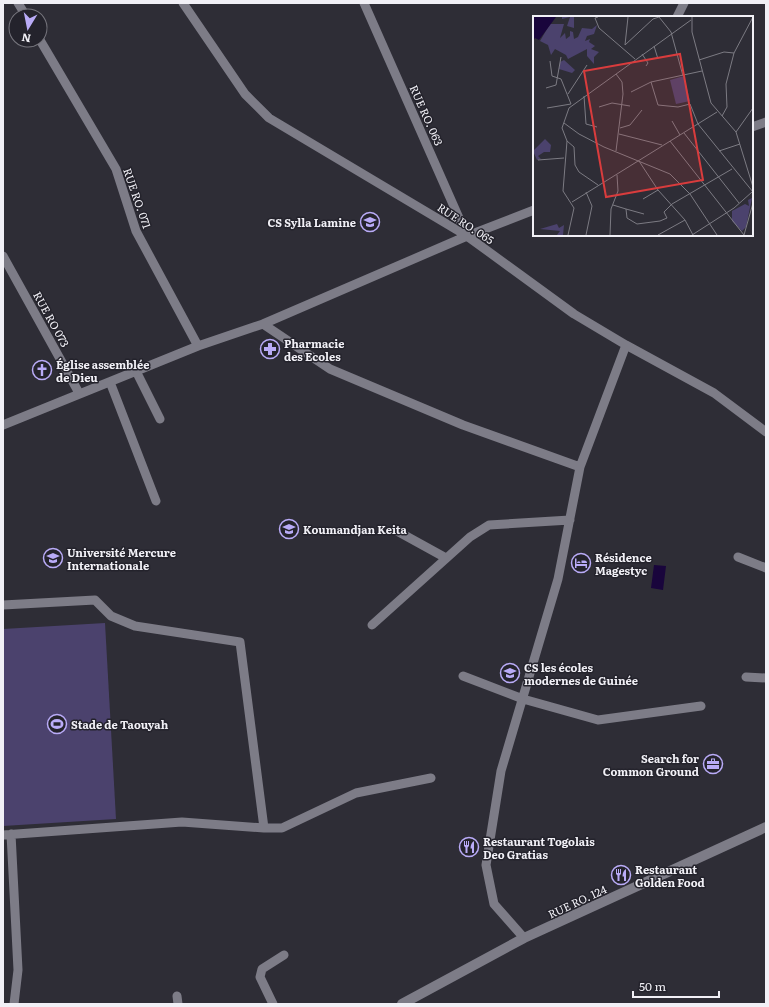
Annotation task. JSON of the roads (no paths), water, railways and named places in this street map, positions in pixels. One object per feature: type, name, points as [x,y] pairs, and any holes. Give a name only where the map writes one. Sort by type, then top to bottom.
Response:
[{"type":"street","name":"RUE RO. 065","points":[[183,3],[245,94],[269,118],[467,236],[574,314],[626,345],[714,393],[766,432]]},
{"type":"street","name":"RUE RO. 063","points":[[364,3],[467,236]]},
{"type":"street","points":[[678,16],[684,3]]},
{"type":"street","name":"RUE RO. 071","points":[[45,48],[116,169],[136,231],[198,346]]},
{"type":"street","points":[[753,127],[766,122]]},
{"type":"street","points":[[3,425],[198,346],[263,324],[467,236],[533,210]]},
{"type":"street","name":"RUE RO 073","points":[[3,256],[79,394]]},
{"type":"street","points":[[263,324],[330,369],[463,425],[580,467]]},
{"type":"street","points":[[524,938],[494,904],[486,865],[501,771],[558,580],[580,467],[626,345]]},
{"type":"street","points":[[136,371],[160,419]]},
{"type":"street","points":[[110,382],[156,501]]},
{"type":"street","points":[[372,625],[470,537],[489,525],[570,520]]},
{"type":"street","points":[[397,531],[446,558]]},
{"type":"street","points":[[738,557],[766,568]]},
{"type":"street","points":[[3,605],[95,600],[111,616],[135,626],[240,642],[264,828]]},
{"type":"street","points":[[463,676],[523,699],[598,720],[701,706]]},
{"type":"street","points":[[746,677],[766,678]]},
{"type":"street","points":[[14,1004],[18,970],[7,834],[182,822],[282,828],[356,793],[431,778]]},
{"type":"street","name":"RUE RO. 124","points":[[402,1004],[524,938],[766,827]]},
{"type":"street","points":[[274,1004],[260,978],[262,969],[284,955]]},
{"type":"place","name":"CS Sylla Lamine","points":[[370,222]]},
{"type":"place","name":"Pharmacie des Ecoles","points":[[270,349]]},
{"type":"place","name":"Église assemblée de Dieu","points":[[42,370]]},
{"type":"place","name":"Koumandjan Keita","points":[[289,529]]},
{"type":"place","name":"Université Mercure Internationale","points":[[53,558]]},
{"type":"place","name":"Résidence Magestyc","points":[[581,563]]},
{"type":"place","name":"CS les écoles modernes de Guinée","points":[[510,673]]},
{"type":"place","name":"Stade de Taouyah","points":[[57,724]]},
{"type":"place","name":"Search for Common Ground","points":[[713,764]]},
{"type":"place","name":"Restaurant Togolais Deo Gratias","points":[[469,847]]},
{"type":"place","name":"Restaurant Golden Food","points":[[621,875]]}]
